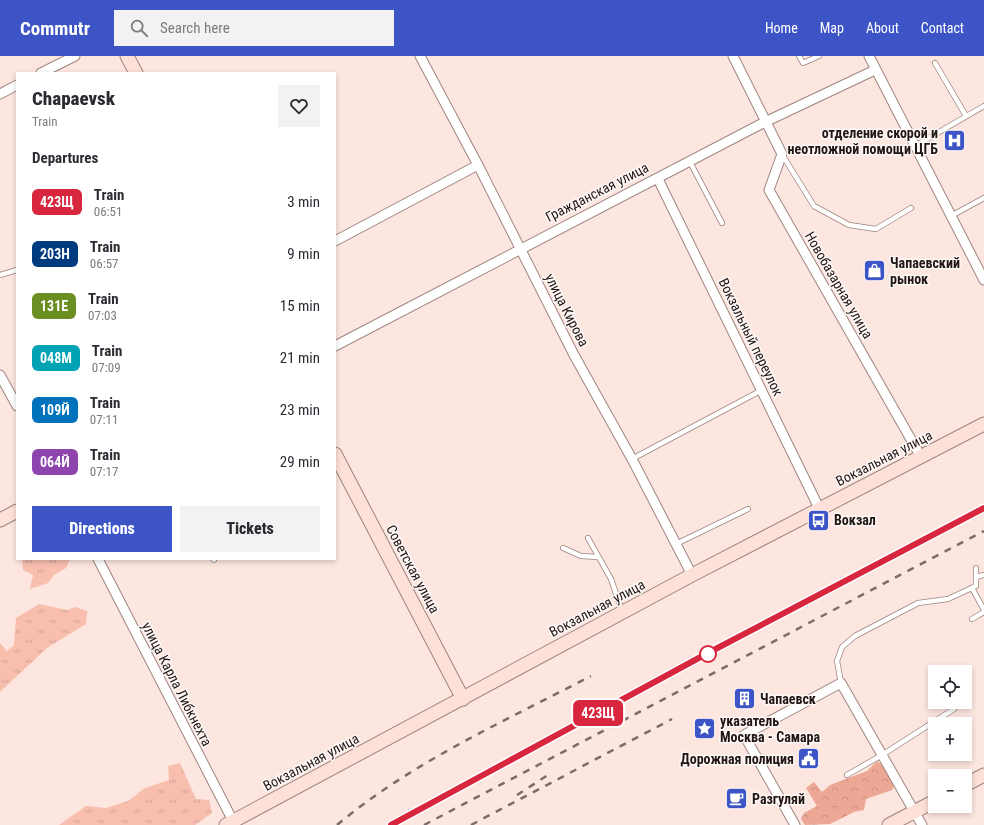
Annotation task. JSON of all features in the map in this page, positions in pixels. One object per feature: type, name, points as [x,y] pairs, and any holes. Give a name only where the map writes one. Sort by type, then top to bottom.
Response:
[{"type":"street","points":[[43,72],[75,56]]},
{"type":"street","points":[[127,56],[135,72]]},
{"type":"street","name":"улица Кирова","points":[[420,56],[478,165],[574,354],[632,459],[692,575]]},
{"type":"street","points":[[733,56],[782,154]]},
{"type":"street","points":[[869,56],[984,280]]},
{"type":"street","name":"Гражданская улица","points":[[336,345],[765,122],[875,70]]},
{"type":"street","points":[[0,94],[16,86]]},
{"type":"street","name":"Новобазарная улица","points":[[782,154],[770,190],[921,457]]},
{"type":"street","points":[[336,240],[478,165]]},
{"type":"street","name":"Вокзальный переулок","points":[[658,178],[819,508]]},
{"type":"street","points":[[0,375],[16,404]]},
{"type":"street","name":"Вокзальная улица","points":[[230,823],[692,575],[984,424]]},
{"type":"street","name":"Советская улица","points":[[336,456],[463,699]]},
{"type":"street","points":[[0,520],[16,512]]},
{"type":"street","name":"улица Карла Либкнехта","points":[[98,560],[230,823]]},
{"type":"street","points":[[795,825],[744,735],[841,683],[922,825]]},
{"type":"street","points":[[972,781],[984,775]]},
{"type":"street","points":[[889,825],[928,804]]},
{"type":"lane","points":[[799,56],[803,63],[819,56]]},
{"type":"lane","points":[[935,63],[966,116]]},
{"type":"lane","points":[[915,146],[984,106]]},
{"type":"lane","points":[[782,154],[814,206],[849,225],[876,228],[911,208]]},
{"type":"lane","points":[[690,162],[722,223]]},
{"type":"lane","points":[[951,216],[984,198]]},
{"type":"lane","points":[[0,275],[16,270]]},
{"type":"lane","points":[[632,459],[762,390]]},
{"type":"lane","points":[[676,544],[748,509]]},
{"type":"lane","points":[[588,538],[610,579],[623,612]]},
{"type":"lane","points":[[563,548],[581,556],[598,557]]},
{"type":"lane","points":[[841,683],[837,661],[842,647],[855,636],[918,603],[948,599],[976,586],[976,568]]},
{"type":"lane","points":[[976,576],[984,576]]},
{"type":"lane","points":[[972,588],[984,611],[972,619]]},
{"type":"lane","points":[[847,775],[882,755],[954,709]]},
{"type":"green space","points":[[22,560],[70,560],[66,568],[54,575],[48,583],[30,589],[33,575],[23,570]]},
{"type":"green space","points":[[39,604],[67,610],[75,607],[87,611],[86,624],[47,648],[0,692],[0,643],[7,651],[14,645],[16,618]]},
{"type":"green space","points":[[877,761],[886,768],[895,784],[892,790],[866,799],[864,810],[854,812],[830,824],[805,825],[801,819],[804,813],[817,806],[806,788],[814,782],[822,792],[830,785],[867,771]]},
{"type":"green space","points":[[180,763],[196,799],[209,800],[212,813],[195,825],[59,825],[86,806],[106,808],[128,801],[145,788],[169,780],[168,766]]},
{"type":"railway","points":[[391,825],[708,653],[984,508]]},
{"type":"railway","points":[[424,825],[984,531]]},
{"type":"railway","points":[[337,825],[396,781],[428,762],[493,726],[591,676]]},
{"type":"railway","points":[[471,825],[672,719]]},
{"type":"railway","points":[[517,795],[551,773]]},
{"type":"train","name":"423Щ","points":[[391,825],[708,653],[984,508]]},
{"type":"place","name":"отделение скорой и неотложной помощи ЦГБ","points":[[954,141]]},
{"type":"place","name":"Чапаевский рынок","points":[[874,271]]},
{"type":"place","name":"Вокзал","points":[[818,520]]},
{"type":"place","name":"Чапаевск","points":[[744,699]]},
{"type":"place","name":"указатель Москва - Самара","points":[[704,729]]},
{"type":"place","name":"Дорожная полиция","points":[[809,759]]},
{"type":"place","name":"Разгуляй","points":[[737,799]]}]
